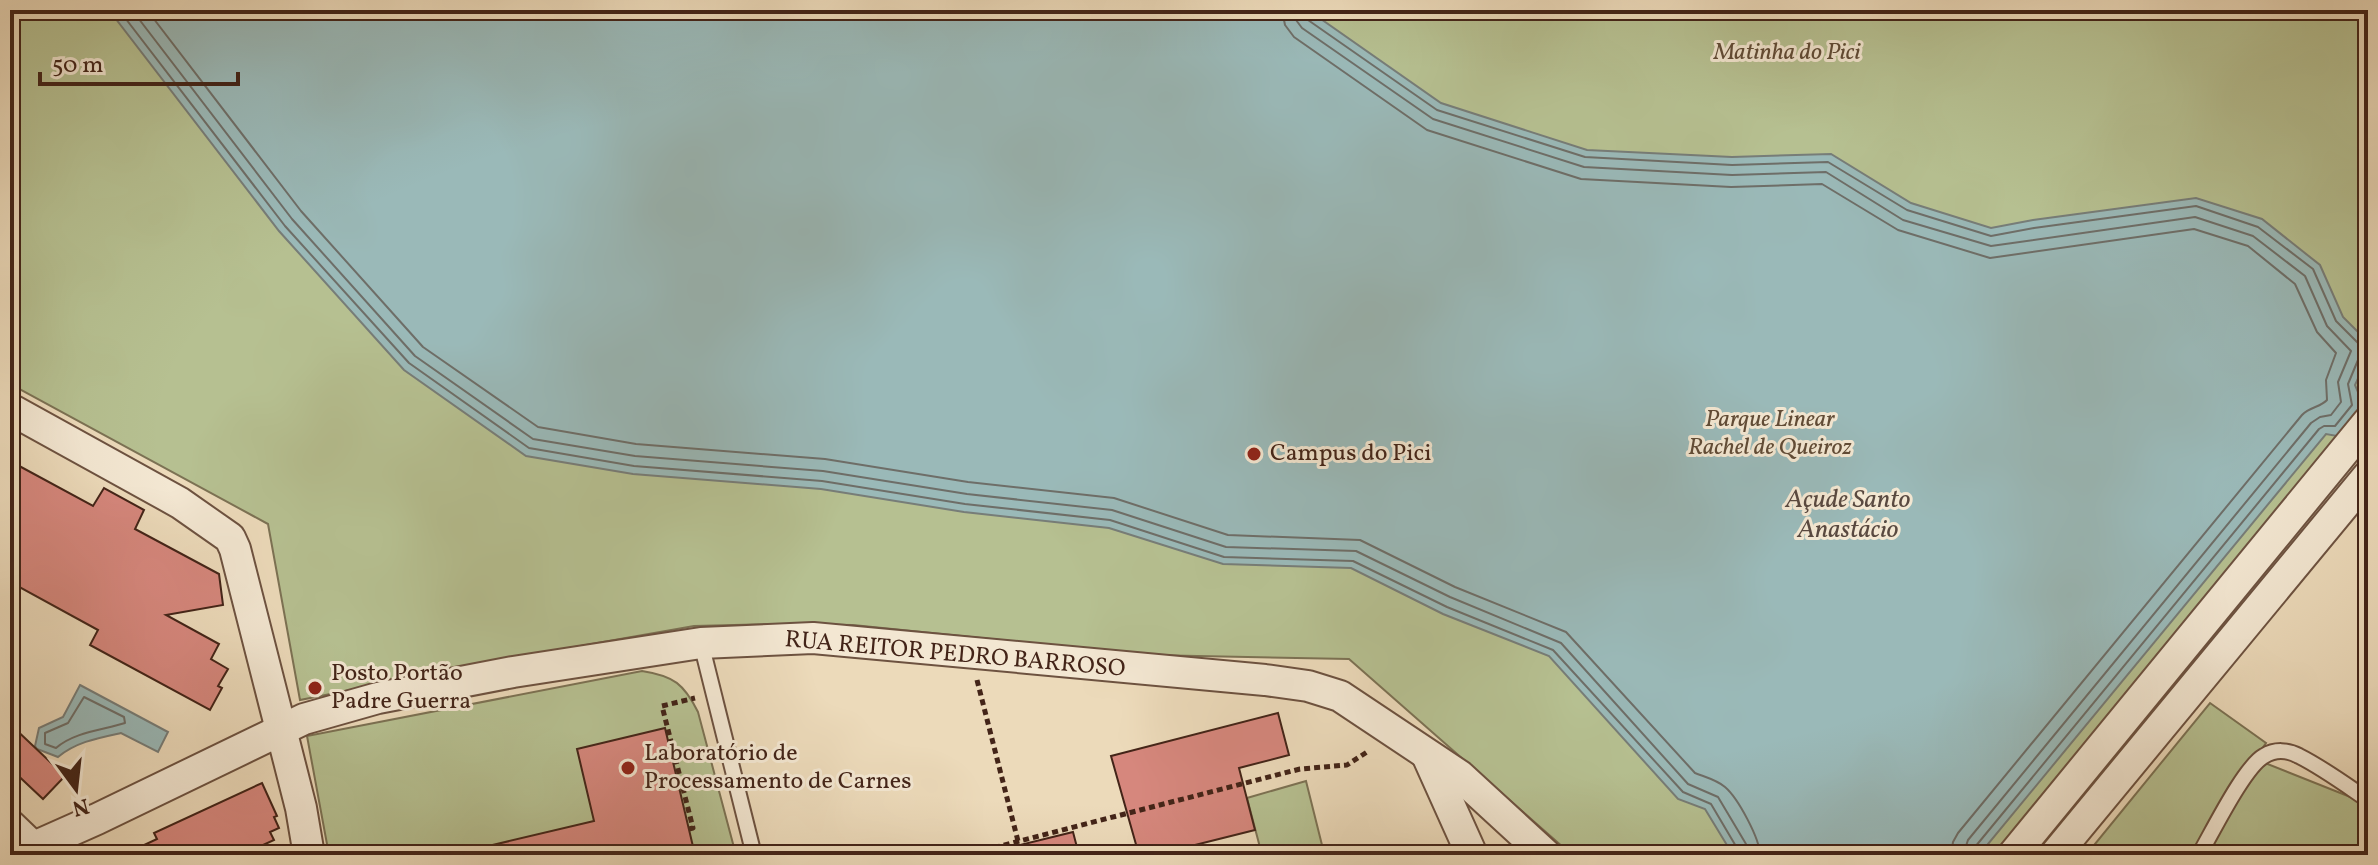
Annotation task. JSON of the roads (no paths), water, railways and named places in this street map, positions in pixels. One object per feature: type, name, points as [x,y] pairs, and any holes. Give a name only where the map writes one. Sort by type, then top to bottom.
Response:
[{"type":"street","points":[[10,409],[180,503],[230,538],[301,808],[309,855]]},
{"type":"street","points":[[2013,855],[2368,422]]},
{"type":"street","points":[[2055,855],[2368,476]]},
{"type":"street","name":"RUA REITOR PEDRO BARROSO","points":[[28,852],[304,719],[378,698],[513,672],[701,643],[813,638],[1308,686],[1340,696],[1460,776],[1546,855]]},
{"type":"street","points":[[1427,755],[1472,855]]},
{"type":"street","points":[[10,825],[28,852]]},
{"type":"lane","points":[[701,643],[754,855]]},
{"type":"lane","points":[[2199,855],[2244,778],[2260,757],[2273,752],[2298,755],[2368,800]]},
{"type":"water","name":"Açude Santo Anastácio","points":[[109,10],[1308,10],[1441,103],[1587,150],[1732,157],[1831,154],[1911,203],[1991,228],[2196,198],[2262,219],[2320,265],[2343,317],[2368,342],[2368,357],[2355,385],[2363,404],[2337,436],[2326,434],[1979,855],[1733,855],[1705,809],[1678,799],[1549,656],[1443,614],[1351,568],[1223,564],[1109,528],[964,512],[821,489],[633,474],[526,456],[404,370],[279,231]]},
{"type":"water","points":[[80,685],[168,732],[158,752],[121,733],[80,744],[58,757],[37,749],[39,728],[63,717]]},
{"type":"place","name":"Campus do Pici","points":[[1254,454]]},
{"type":"place","name":"Posto Portão Padre Guerra","points":[[315,688]]},
{"type":"place","name":"Laboratório de Processamento de Carnes","points":[[628,768]]},
{"type":"park label","name":"Matinha do Pici","points":[[1787,53]]},
{"type":"park label","name":"Parque Linear Rachel de Queiroz","points":[[1770,434]]}]
